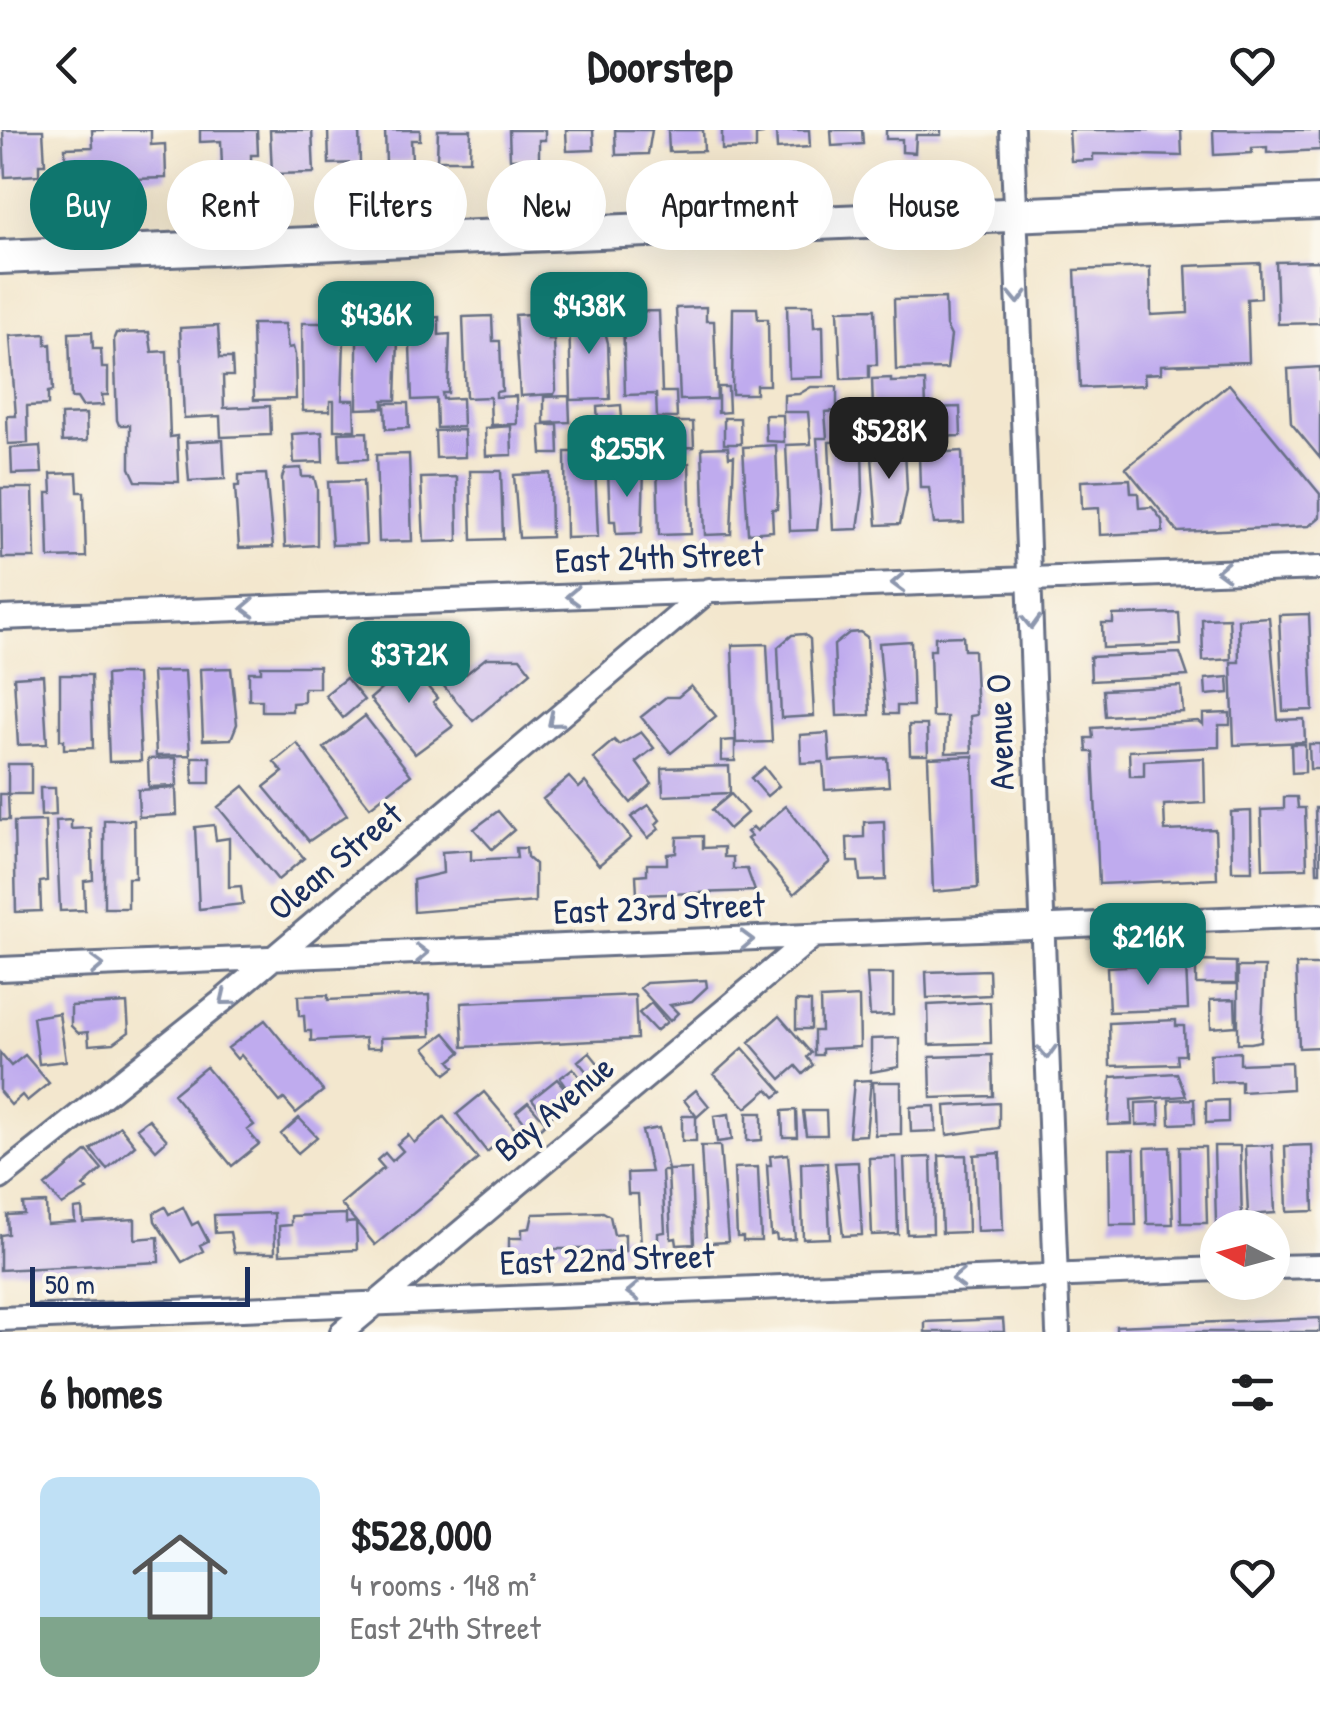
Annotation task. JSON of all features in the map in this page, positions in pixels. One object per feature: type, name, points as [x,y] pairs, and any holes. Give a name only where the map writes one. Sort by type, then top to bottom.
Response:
[{"type":"main road","points":[[0,257],[1320,202]]},
{"type":"street","name":"Avenue O","points":[[1012,130],[1058,1332]]},
{"type":"street","name":"East 24th Street","points":[[0,618],[1320,568]]},
{"type":"street","name":"Olean Street","points":[[0,1178],[273,959],[708,590]]},
{"type":"street","name":"East 23rd Street","points":[[0,968],[1320,915]]},
{"type":"street","name":"Bay Avenue","points":[[342,1332],[812,937]]},
{"type":"street","points":[[1290,1267],[1320,1266]]},
{"type":"street","name":"East 22nd Street","points":[[0,1319],[1200,1270]]},
{"type":"building","points":[[3,130],[43,130],[45,160],[30,160],[30,176],[5,177]]},
{"type":"building","points":[[92,130],[151,130],[151,145],[165,144],[166,178],[147,179],[147,160],[65,160],[65,148],[93,147]]},
{"type":"building","points":[[200,130],[257,130],[258,155],[251,155],[251,160],[222,160],[221,141],[200,142]]},
{"type":"building","points":[[270,130],[312,130],[314,173],[294,173],[294,160],[271,160]]},
{"type":"building","points":[[328,130],[359,130],[360,160],[329,160]]},
{"type":"building","points":[[385,130],[420,130],[420,140],[411,140],[412,160],[386,160]]},
{"type":"building","points":[[438,130],[471,130],[470,160],[437,160]]},
{"type":"building","points":[[509,130],[545,130],[545,140],[539,140],[539,158],[510,159]]},
{"type":"building","points":[[566,130],[593,130],[594,150],[567,151]]},
{"type":"building","points":[[615,130],[652,130],[648,154],[616,155]]},
{"type":"building","points":[[668,130],[703,130],[704,151],[669,152]]},
{"type":"building","points":[[722,130],[763,130],[763,134],[756,135],[756,149],[722,150]]},
{"type":"building","points":[[776,130],[809,130],[810,147],[777,149]]},
{"type":"building","points":[[831,130],[862,130],[863,144],[832,146]]},
{"type":"building","points":[[886,130],[941,130],[941,135],[916,135],[915,153],[902,152],[902,139],[886,139]]},
{"type":"building","points":[[1069,130],[1181,130],[1182,156],[1093,154],[1093,160],[1071,161]]},
{"type":"building","points":[[1213,130],[1320,130],[1320,150],[1267,153],[1267,147],[1252,148],[1252,153],[1214,155]]},
{"type":"building","points":[[1320,261],[1320,323],[1278,324],[1276,262]]},
{"type":"building","points":[[1260,263],[1261,298],[1247,299],[1249,362],[1161,365],[1161,373],[1144,374],[1145,385],[1080,388],[1075,270],[1150,267],[1151,315],[1188,313],[1186,266]]},
{"type":"building","points":[[945,298],[946,326],[951,336],[947,369],[896,370],[894,299]]},
{"type":"building","points":[[787,305],[813,305],[814,327],[823,326],[824,377],[789,378]]},
{"type":"building","points":[[706,307],[706,321],[714,321],[717,399],[680,400],[676,308]]},
{"type":"building","points":[[733,308],[757,308],[758,319],[768,319],[769,385],[756,385],[756,394],[732,394]]},
{"type":"building","points":[[875,309],[877,365],[869,365],[869,378],[841,379],[838,310]]},
{"type":"building","points":[[659,311],[662,392],[676,392],[677,418],[657,418],[656,394],[625,395],[623,312]]},
{"type":"building","points":[[569,312],[600,312],[608,343],[610,399],[571,400]]},
{"type":"building","points":[[545,313],[548,340],[554,340],[556,390],[554,394],[520,396],[515,315]]},
{"type":"building","points":[[492,316],[493,341],[500,341],[502,391],[496,392],[496,397],[516,396],[517,424],[491,425],[490,397],[466,398],[463,317]]},
{"type":"building","points":[[439,317],[439,335],[450,334],[448,393],[442,393],[443,399],[462,398],[463,427],[437,428],[436,399],[412,400],[409,319]]},
{"type":"building","points":[[302,323],[329,323],[329,337],[344,340],[342,400],[354,400],[355,430],[334,430],[334,401],[330,401],[330,411],[303,411]]},
{"type":"building","points":[[357,323],[383,323],[383,335],[398,338],[396,400],[383,400],[383,408],[357,409]]},
{"type":"building","points":[[252,324],[285,324],[288,348],[293,347],[295,355],[296,399],[254,400]]},
{"type":"building","points":[[218,326],[220,358],[232,358],[233,376],[223,376],[224,408],[270,406],[271,435],[221,437],[220,416],[184,418],[180,328]]},
{"type":"building","points":[[92,332],[93,349],[101,349],[102,368],[108,368],[108,395],[102,395],[103,405],[82,406],[77,398],[71,398],[69,333]]},
{"type":"building","points":[[149,332],[152,352],[167,351],[170,437],[177,436],[179,482],[136,481],[130,468],[130,425],[119,425],[117,420],[114,338],[116,333]]},
{"type":"building","points":[[46,334],[46,345],[51,344],[53,391],[48,392],[48,405],[27,406],[28,443],[8,444],[7,416],[16,416],[10,336]]},
{"type":"building","points":[[1320,367],[1320,458],[1291,423],[1288,369]]},
{"type":"building","points":[[891,378],[891,382],[925,381],[926,408],[911,409],[912,434],[894,435],[893,410],[873,410],[872,379]]},
{"type":"building","points":[[1229,384],[1320,494],[1320,517],[1309,526],[1178,532],[1126,468]]},
{"type":"building","points":[[718,387],[728,387],[729,412],[718,413]]},
{"type":"building","points":[[811,387],[837,387],[837,411],[825,412],[827,438],[817,438],[821,493],[817,530],[790,531],[786,445],[811,444],[808,412],[784,412],[784,395],[799,394]]},
{"type":"building","points":[[569,396],[570,422],[544,423],[544,397]]},
{"type":"building","points":[[385,403],[408,403],[409,428],[386,429]]},
{"type":"building","points":[[621,405],[622,419],[604,421],[606,447],[581,448],[580,423],[598,422],[597,407]]},
{"type":"building","points":[[960,407],[961,436],[932,437],[931,408]]},
{"type":"building","points":[[868,409],[869,437],[851,437],[851,410]]},
{"type":"building","points":[[86,414],[87,441],[62,442],[61,415]]},
{"type":"building","points":[[765,415],[783,415],[784,442],[766,441]]},
{"type":"building","points":[[724,418],[740,418],[741,444],[724,444]]},
{"type":"building","points":[[652,421],[653,450],[634,451],[633,422]]},
{"type":"building","points":[[676,422],[693,422],[694,447],[676,448]]},
{"type":"building","points":[[540,425],[558,425],[559,454],[542,454]]},
{"type":"building","points":[[511,426],[512,455],[486,456],[485,428]]},
{"type":"building","points":[[464,430],[465,457],[436,458],[435,431]]},
{"type":"building","points":[[322,432],[323,462],[294,463],[292,434]]},
{"type":"building","points":[[367,432],[368,459],[340,460],[339,433]]},
{"type":"building","points":[[223,440],[225,479],[189,481],[186,442]]},
{"type":"building","points":[[857,441],[857,450],[862,450],[863,492],[858,529],[833,530],[829,442]]},
{"type":"building","points":[[899,441],[899,449],[905,449],[907,490],[900,524],[877,525],[871,443]]},
{"type":"building","points":[[776,445],[778,495],[777,509],[772,509],[773,531],[748,533],[743,447]]},
{"type":"building","points":[[40,446],[42,473],[12,474],[11,448]]},
{"type":"building","points":[[728,447],[729,457],[734,456],[731,534],[705,535],[702,448]]},
{"type":"building","points":[[962,451],[964,523],[934,524],[929,488],[920,488],[919,454]]},
{"type":"building","points":[[565,452],[580,452],[595,465],[598,537],[566,538]]},
{"type":"building","points":[[409,454],[412,541],[379,542],[376,455]]},
{"type":"building","points":[[689,463],[691,534],[659,535],[657,464]]},
{"type":"building","points":[[301,468],[302,477],[314,477],[317,489],[317,545],[285,547],[282,478],[285,469]]},
{"type":"building","points":[[644,470],[642,533],[616,534],[615,521],[610,521],[608,471]]},
{"type":"building","points":[[470,471],[501,471],[503,539],[472,540]]},
{"type":"building","points":[[77,473],[78,492],[84,492],[86,557],[49,558],[47,493],[52,493],[51,474]]},
{"type":"building","points":[[550,473],[551,537],[519,538],[514,475]]},
{"type":"building","points":[[266,474],[273,547],[239,548],[235,486],[239,486],[239,475]]},
{"type":"building","points":[[457,477],[458,541],[424,542],[421,478]]},
{"type":"building","points":[[1130,479],[1131,493],[1138,493],[1139,508],[1152,507],[1162,520],[1163,532],[1100,535],[1099,508],[1082,509],[1081,481]]},
{"type":"building","points":[[363,481],[366,544],[332,545],[328,482]]},
{"type":"building","points":[[1,488],[33,488],[35,558],[2,558]]},
{"type":"building","points":[[1179,613],[1181,645],[1103,648],[1102,623],[1113,623],[1113,615]]},
{"type":"building","points":[[1309,614],[1313,710],[1283,711],[1279,615]]},
{"type":"building","points":[[1269,617],[1278,720],[1304,719],[1305,742],[1234,745],[1231,662],[1239,662],[1238,619]]},
{"type":"building","points":[[1229,618],[1231,659],[1203,661],[1202,619]]},
{"type":"building","points":[[860,632],[867,637],[870,715],[837,716],[834,645],[849,633]]},
{"type":"building","points":[[804,634],[810,639],[814,716],[781,718],[778,647],[792,635]]},
{"type":"building","points":[[963,636],[964,650],[974,650],[977,715],[970,716],[972,752],[946,753],[947,717],[932,717],[930,650],[935,650],[935,637]]},
{"type":"building","points":[[911,641],[913,706],[897,706],[897,714],[885,714],[879,643]]},
{"type":"building","points":[[767,644],[772,742],[736,743],[732,645]]},
{"type":"building","points":[[1180,653],[1188,676],[1091,681],[1090,657]]},
{"type":"building","points":[[402,656],[437,698],[433,702],[453,726],[415,754],[370,699],[385,686],[374,674]]},
{"type":"building","points":[[451,656],[466,674],[486,658],[520,658],[531,672],[473,721],[432,672]]},
{"type":"building","points":[[261,666],[319,666],[319,688],[304,688],[304,702],[292,703],[292,711],[262,711],[262,700],[249,700],[249,672],[261,672]]},
{"type":"building","points":[[231,668],[237,724],[231,739],[203,740],[200,669]]},
{"type":"building","points":[[185,671],[190,755],[156,756],[152,672]]},
{"type":"building","points":[[137,674],[141,761],[109,762],[106,675]]},
{"type":"building","points":[[43,675],[47,744],[18,745],[14,677]]},
{"type":"building","points":[[60,675],[91,675],[93,748],[64,749],[64,740],[60,740]]},
{"type":"building","points":[[1228,677],[1229,693],[1206,695],[1205,679]]},
{"type":"building","points":[[346,678],[364,700],[343,718],[325,695]]},
{"type":"building","points":[[691,686],[716,716],[671,753],[641,717],[666,697],[678,697]]},
{"type":"building","points":[[1181,686],[1183,712],[1105,716],[1103,690]]},
{"type":"building","points":[[1230,713],[1230,725],[1219,725],[1219,747],[1129,751],[1130,776],[1144,776],[1144,761],[1204,758],[1205,803],[1164,805],[1165,831],[1215,829],[1217,879],[1099,884],[1093,752],[1087,752],[1086,738],[1093,738],[1092,728],[1198,721],[1203,725],[1203,714]]},
{"type":"building","points":[[365,716],[411,775],[370,807],[324,748]]},
{"type":"building","points":[[909,725],[927,725],[928,755],[910,755]]},
{"type":"building","points":[[641,732],[654,748],[636,762],[652,784],[631,803],[593,758],[614,740],[619,745]]},
{"type":"building","points":[[828,733],[830,761],[887,758],[889,786],[825,790],[823,762],[801,763],[800,735]]},
{"type":"building","points":[[735,740],[735,761],[721,761],[721,741]]},
{"type":"building","points":[[297,743],[347,815],[309,841],[264,787],[283,772],[274,762]]},
{"type":"building","points":[[1291,744],[1305,744],[1305,772],[1292,773]]},
{"type":"building","points":[[1309,744],[1320,744],[1320,769],[1310,769]]},
{"type":"building","points":[[973,756],[978,888],[933,892],[928,758]]},
{"type":"building","points":[[192,757],[210,757],[210,783],[193,783]]},
{"type":"building","points":[[176,758],[177,786],[149,787],[148,759]]},
{"type":"building","points":[[8,764],[31,764],[31,794],[8,794]]},
{"type":"building","points":[[729,766],[730,793],[663,796],[662,768]]},
{"type":"building","points":[[764,767],[779,786],[767,796],[751,778]]},
{"type":"building","points":[[569,777],[579,788],[585,782],[631,838],[599,865],[543,799]]},
{"type":"building","points":[[244,786],[304,858],[278,880],[218,807]]},
{"type":"building","points":[[40,788],[55,788],[56,815],[41,816]]},
{"type":"building","points":[[176,788],[177,815],[139,817],[138,790]]},
{"type":"building","points":[[0,794],[8,794],[9,820],[0,820]]},
{"type":"building","points":[[731,794],[747,813],[729,829],[712,810]]},
{"type":"building","points":[[1284,797],[1297,797],[1298,808],[1305,808],[1307,868],[1263,869],[1261,810],[1284,809]]},
{"type":"building","points":[[649,805],[660,820],[656,824],[659,829],[648,838],[631,817]]},
{"type":"building","points":[[786,806],[830,862],[794,894],[747,839],[751,836],[747,832],[753,827],[757,831]]},
{"type":"building","points":[[1315,808],[1320,808],[1320,872],[1317,872]]},
{"type":"building","points":[[498,811],[514,830],[492,849],[474,829]]},
{"type":"building","points":[[1251,811],[1252,871],[1232,871],[1231,812]]},
{"type":"building","points":[[71,820],[71,829],[91,828],[93,880],[84,881],[85,910],[60,911],[56,821]]},
{"type":"building","points":[[104,820],[134,820],[135,878],[128,878],[128,908],[104,908]]},
{"type":"building","points":[[45,821],[47,881],[40,882],[41,911],[16,912],[14,822]]},
{"type":"building","points":[[884,821],[886,880],[860,881],[858,862],[848,862],[847,838],[864,837],[864,822]]},
{"type":"building","points":[[214,825],[216,840],[229,838],[229,887],[241,886],[243,904],[199,909],[195,827]]},
{"type":"building","points":[[703,836],[703,848],[724,847],[724,857],[733,857],[733,869],[747,869],[755,891],[637,895],[636,875],[647,874],[647,864],[667,864],[667,854],[676,853],[677,837]]},
{"type":"building","points":[[516,848],[526,848],[527,857],[535,864],[535,902],[414,912],[413,880],[443,873],[442,852],[471,850],[471,860],[517,858]]},
{"type":"building","points":[[1196,961],[1236,962],[1236,984],[1196,984]]},
{"type":"building","points":[[1186,963],[1188,1009],[1109,1012],[1107,967]]},
{"type":"building","points":[[1296,965],[1320,965],[1320,1047],[1299,1048]]},
{"type":"building","points":[[1238,967],[1265,967],[1261,1041],[1238,1043]]},
{"type":"building","points":[[989,970],[990,995],[927,998],[926,972]]},
{"type":"building","points":[[867,974],[893,974],[893,1015],[870,1016]]},
{"type":"building","points":[[706,980],[707,987],[692,1001],[670,1005],[678,1013],[670,1021],[640,988],[646,983]]},
{"type":"building","points":[[328,995],[328,1000],[429,995],[431,1036],[380,1038],[381,1048],[366,1048],[365,1038],[311,1041],[311,1031],[305,1031],[304,1016],[299,1016],[298,996]]},
{"type":"building","points":[[635,995],[637,1039],[463,1047],[461,1003]]},
{"type":"building","points":[[859,997],[860,1047],[822,1049],[822,1055],[814,1055],[814,1031],[821,1031],[820,999]]},
{"type":"building","points":[[1235,999],[1236,1026],[1211,1028],[1210,1000]]},
{"type":"building","points":[[796,1001],[811,1002],[811,1029],[796,1029]]},
{"type":"building","points":[[990,1002],[991,1043],[929,1045],[928,1005]]},
{"type":"building","points":[[127,1003],[129,1032],[114,1043],[89,1045],[88,1032],[78,1033],[71,1026],[71,1006]]},
{"type":"building","points":[[651,1003],[667,1022],[656,1031],[639,1013]]},
{"type":"building","points":[[59,1013],[66,1061],[39,1064],[33,1017]]},
{"type":"building","points":[[779,1016],[811,1053],[807,1057],[813,1065],[803,1074],[796,1066],[781,1079],[749,1042]]},
{"type":"building","points":[[265,1020],[323,1091],[296,1113],[284,1099],[280,1102],[241,1055],[237,1059],[228,1048]]},
{"type":"building","points":[[1176,1020],[1176,1026],[1184,1026],[1185,1055],[1177,1055],[1178,1064],[1110,1066],[1109,1023]]},
{"type":"building","points":[[445,1033],[461,1052],[450,1061],[455,1067],[446,1074],[425,1048]]},
{"type":"building","points":[[899,1038],[899,1067],[871,1072],[871,1039]]},
{"type":"building","points":[[743,1048],[782,1092],[775,1097],[768,1089],[746,1108],[714,1074]]},
{"type":"building","points":[[589,1052],[606,1073],[595,1082],[578,1061]]},
{"type":"building","points":[[1240,1052],[1240,1064],[1291,1062],[1292,1089],[1241,1092],[1241,1081],[1211,1082],[1210,1054]]},
{"type":"building","points":[[0,1053],[11,1066],[25,1055],[49,1083],[27,1101],[22,1095],[11,1105],[0,1092]]},
{"type":"building","points":[[992,1055],[993,1096],[931,1098],[930,1057]]},
{"type":"building","points":[[206,1067],[254,1125],[247,1130],[259,1144],[232,1166],[173,1094]]},
{"type":"building","points":[[573,1068],[588,1088],[574,1098],[560,1078]]},
{"type":"building","points":[[1177,1073],[1186,1096],[1131,1100],[1132,1124],[1108,1125],[1111,1077]]},
{"type":"building","points":[[557,1079],[574,1099],[548,1119],[532,1099]]},
{"type":"building","points":[[871,1080],[866,1135],[849,1136],[854,1081]]},
{"type":"building","points":[[873,1082],[901,1082],[901,1134],[875,1135]]},
{"type":"building","points":[[696,1090],[709,1106],[697,1117],[684,1100]]},
{"type":"building","points":[[484,1092],[521,1136],[507,1147],[501,1140],[487,1152],[457,1114]]},
{"type":"building","points":[[1194,1099],[1195,1123],[1170,1124],[1169,1100]]},
{"type":"building","points":[[1228,1100],[1228,1122],[1206,1123],[1206,1101]]},
{"type":"building","points":[[528,1102],[546,1123],[534,1134],[516,1112]]},
{"type":"building","points":[[1159,1102],[1160,1124],[1136,1125],[1136,1103]]},
{"type":"building","points":[[999,1103],[999,1128],[947,1135],[945,1106]]},
{"type":"building","points":[[935,1106],[936,1131],[911,1132],[910,1107]]},
{"type":"building","points":[[796,1110],[797,1137],[783,1137],[782,1111]]},
{"type":"building","points":[[803,1111],[826,1111],[827,1135],[806,1135]]},
{"type":"building","points":[[747,1113],[762,1113],[762,1140],[747,1141]]},
{"type":"building","points":[[729,1114],[732,1140],[717,1142],[714,1116]]},
{"type":"building","points":[[682,1116],[696,1116],[696,1141],[682,1141]]},
{"type":"building","points":[[444,1117],[478,1159],[375,1245],[341,1204],[384,1168],[377,1160],[385,1153],[392,1161],[403,1151],[397,1144],[408,1135],[414,1143]]},
{"type":"building","points":[[299,1118],[317,1137],[298,1153],[281,1134]]},
{"type":"building","points":[[149,1119],[167,1140],[156,1150],[137,1128]]},
{"type":"building","points":[[120,1126],[135,1145],[107,1169],[91,1150]]},
{"type":"building","points":[[659,1128],[668,1170],[691,1169],[694,1244],[677,1245],[676,1238],[671,1239],[668,1171],[662,1171],[665,1232],[658,1233],[658,1245],[641,1246],[638,1194],[628,1194],[627,1173],[651,1172],[642,1131]]},
{"type":"building","points":[[1272,1145],[1275,1210],[1248,1210],[1245,1146]]},
{"type":"building","points":[[1312,1145],[1314,1211],[1287,1210],[1285,1146]]},
{"type":"building","points":[[701,1146],[720,1146],[728,1242],[710,1243],[706,1238]]},
{"type":"building","points":[[1214,1146],[1240,1146],[1242,1210],[1216,1210]]},
{"type":"building","points":[[1170,1147],[1173,1224],[1147,1224],[1145,1148]]},
{"type":"building","points":[[1180,1147],[1205,1147],[1207,1210],[1200,1210],[1200,1223],[1181,1223]]},
{"type":"building","points":[[1109,1149],[1134,1149],[1136,1225],[1110,1225]]},
{"type":"building","points":[[87,1151],[102,1169],[83,1186],[87,1190],[62,1205],[45,1186]]},
{"type":"building","points":[[1000,1153],[1003,1230],[977,1231],[974,1155]]},
{"type":"building","points":[[788,1154],[795,1239],[777,1240],[776,1234],[771,1235],[767,1165],[771,1165],[770,1156]]},
{"type":"building","points":[[966,1155],[968,1232],[942,1233],[939,1156]]},
{"type":"building","points":[[896,1157],[898,1234],[872,1235],[869,1158]]},
{"type":"building","points":[[931,1157],[933,1233],[907,1234],[904,1158]]},
{"type":"building","points":[[827,1162],[830,1238],[803,1239],[801,1163]]},
{"type":"building","points":[[858,1162],[862,1235],[843,1236],[835,1163]]},
{"type":"building","points":[[758,1167],[761,1241],[743,1241],[743,1237],[737,1237],[734,1168]]},
{"type":"building","points":[[46,1203],[47,1224],[75,1222],[74,1209],[82,1208],[83,1222],[135,1219],[135,1239],[158,1237],[159,1262],[0,1270],[0,1235],[8,1234],[7,1215],[24,1214],[23,1204]]},
{"type":"building","points":[[165,1207],[169,1214],[183,1207],[192,1225],[198,1222],[208,1241],[200,1245],[203,1251],[182,1262],[155,1221],[154,1213]]},
{"type":"building","points":[[603,1212],[610,1216],[614,1235],[625,1234],[625,1251],[583,1254],[583,1249],[552,1249],[553,1255],[509,1256],[509,1238],[522,1238],[522,1229],[530,1228],[533,1214]]},
{"type":"building","points":[[274,1213],[275,1253],[234,1253],[230,1232],[215,1233],[214,1215]]},
{"type":"building","points":[[346,1214],[346,1223],[356,1222],[357,1250],[280,1254],[279,1226],[291,1225],[291,1216]]},
{"type":"building","points":[[1320,1318],[1320,1332],[1116,1332],[1116,1326]]},
{"type":"building","points":[[1003,1319],[1004,1332],[925,1332],[925,1322]]}]
